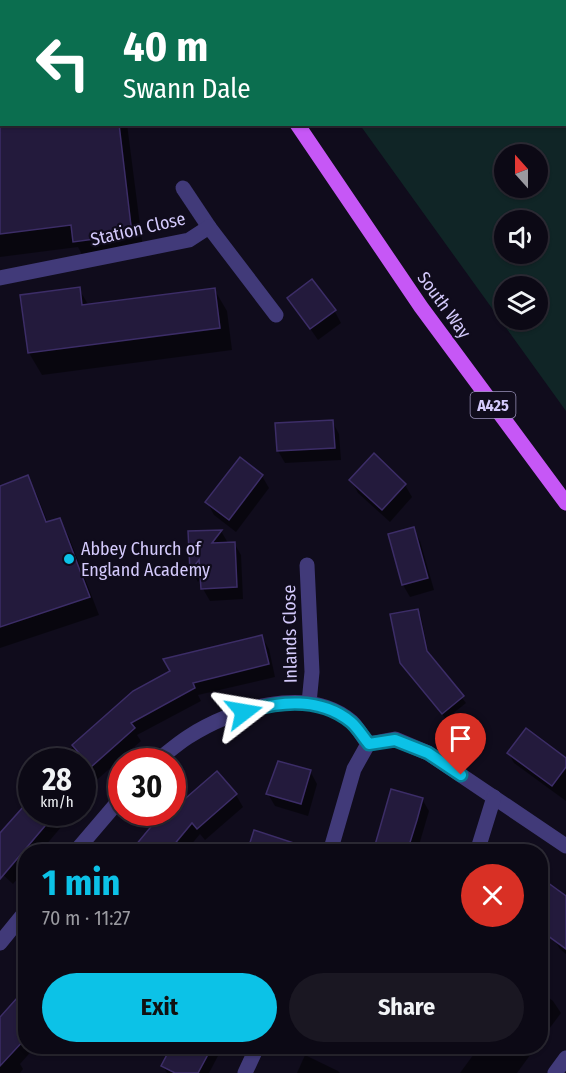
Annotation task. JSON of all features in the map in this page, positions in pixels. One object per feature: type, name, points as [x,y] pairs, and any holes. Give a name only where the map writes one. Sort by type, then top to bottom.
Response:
[{"type":"main road","name":"South Way","points":[[298,126],[421,307],[566,503]]},
{"type":"street","points":[[183,188],[209,227]]},
{"type":"street","name":"Station Close","points":[[0,278],[189,240],[209,227],[276,315]]},
{"type":"street","name":"Inlands Close","points":[[308,565],[312,672],[309,703]]},
{"type":"street","points":[[173,748],[188,737],[223,718],[265,705],[309,703],[330,710],[352,722],[369,744]]},
{"type":"street","points":[[369,744],[395,740],[428,753],[566,846]]},
{"type":"street","points":[[332,844],[354,770],[369,744]]},
{"type":"street","points":[[479,844],[494,797]]},
{"type":"street","points":[[82,844],[108,814]]},
{"type":"street","points":[[0,943],[18,921]]},
{"type":"street","points":[[245,1073],[254,1054]]},
{"type":"street","points":[[555,1073],[566,1058]]},
{"type":"green space","points":[[361,126],[566,126],[566,411],[508,330],[548,330],[548,276],[494,276],[494,311]]},
{"type":"building","points":[[0,126],[119,126],[132,234],[73,242],[71,225],[0,234]]},
{"type":"building","points":[[312,279],[336,310],[310,329],[287,298]]},
{"type":"building","points":[[80,287],[82,305],[215,288],[220,328],[28,353],[20,295]]},
{"type":"building","points":[[333,420],[335,448],[277,451],[275,423]]},
{"type":"building","points":[[374,453],[406,484],[382,510],[349,480]]},
{"type":"building","points":[[240,457],[263,475],[229,520],[205,502]]},
{"type":"building","points":[[28,475],[46,522],[60,518],[90,597],[0,627],[0,486]]},
{"type":"building","points":[[414,527],[428,578],[402,585],[388,534]]},
{"type":"building","points":[[222,530],[212,543],[235,542],[237,587],[201,589],[199,560],[190,571],[188,531]]},
{"type":"building","points":[[418,609],[427,651],[464,696],[442,714],[400,663],[390,614]]},
{"type":"building","points":[[262,635],[269,664],[193,683],[195,688],[131,723],[135,728],[112,748],[108,748],[108,752],[96,763],[96,748],[75,748],[72,745],[133,691],[170,671],[163,659]]},
{"type":"building","points":[[526,728],[566,758],[566,767],[552,786],[507,753]]},
{"type":"building","points":[[278,761],[311,770],[301,804],[266,794]]},
{"type":"building","points":[[217,771],[237,794],[197,829],[192,823],[175,844],[137,844],[152,826],[186,826],[186,798]]},
{"type":"building","points":[[391,789],[423,798],[410,844],[375,844]]},
{"type":"building","points":[[18,813],[18,826],[45,826],[30,844],[18,844],[18,858],[0,879],[0,833]]},
{"type":"building","points":[[254,830],[297,844],[250,844]]},
{"type":"building","points":[[548,883],[566,896],[566,949],[548,936]]},
{"type":"building","points":[[18,997],[18,1047],[0,1066],[0,1017]]},
{"type":"building","points":[[167,1054],[208,1054],[198,1073],[175,1073],[161,1066]]},
{"type":"place","name":"Abbey Church of England Academy","points":[[69,559]]},
{"type":"route","points":[[244,712],[265,705],[309,703],[330,710],[352,722],[369,744],[395,740],[428,753],[461,775]]}]
